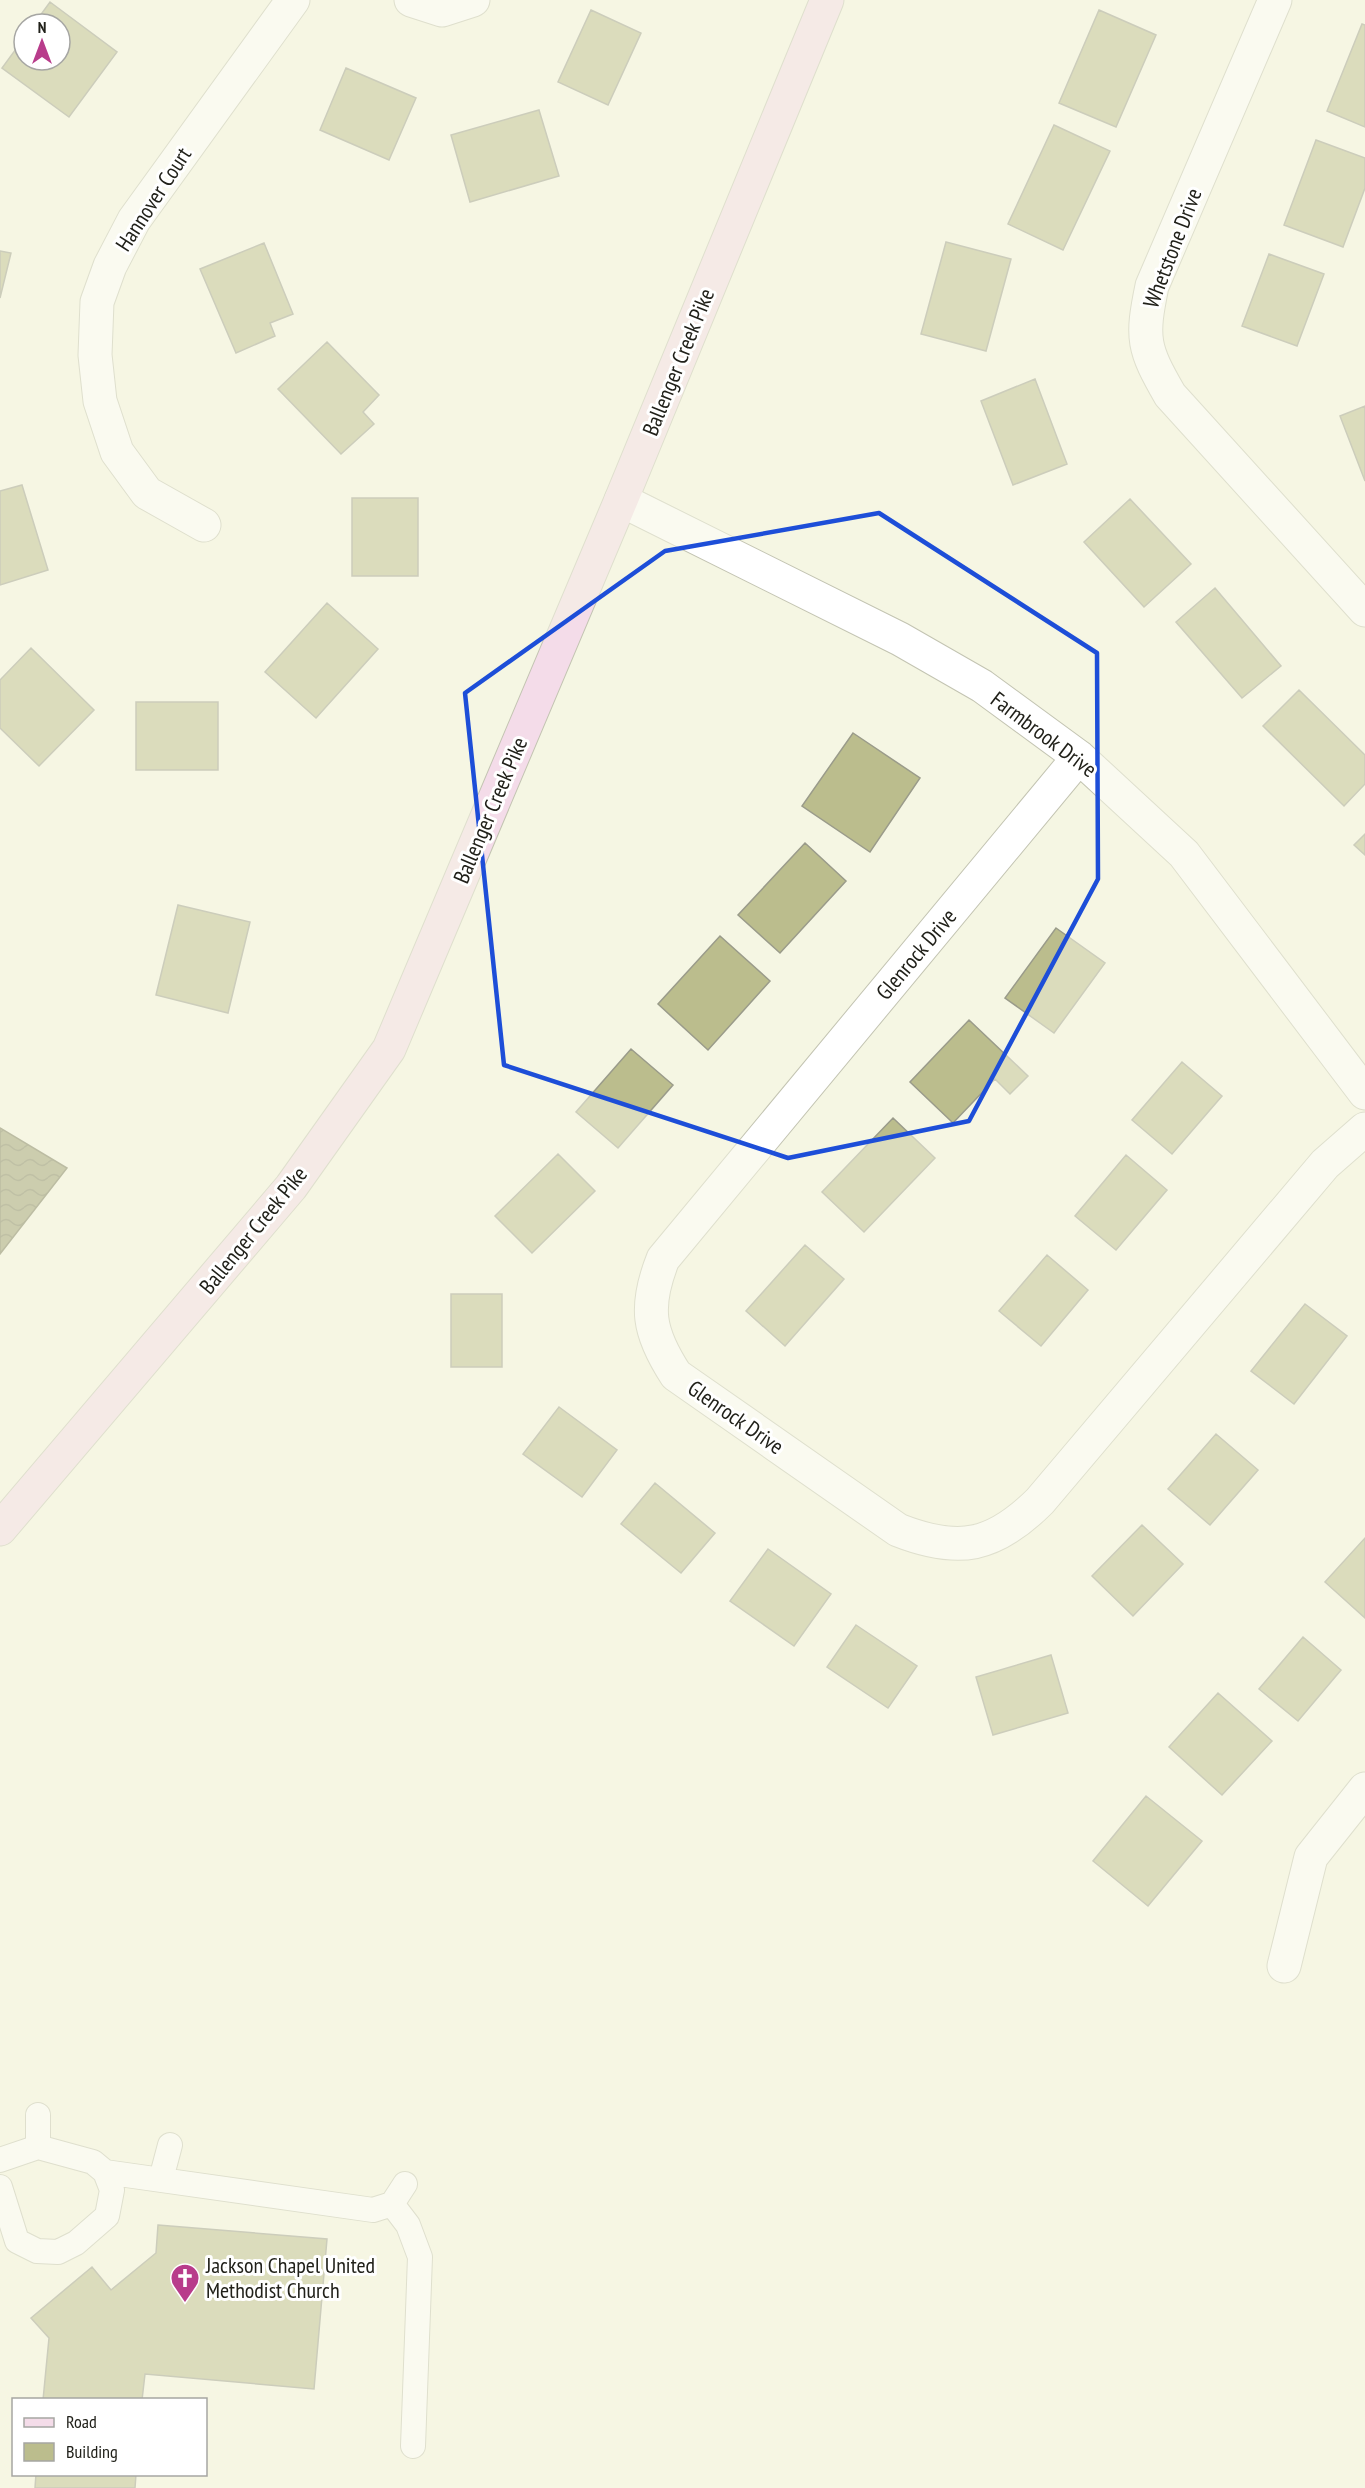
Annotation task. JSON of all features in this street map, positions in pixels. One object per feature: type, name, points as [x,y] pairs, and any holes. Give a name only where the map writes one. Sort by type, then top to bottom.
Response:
[{"type":"main road","name":"Ballenger Creek Pike","points":[[0,1529],[291,1187],[389,1049],[621,500],[827,0]]},
{"type":"street","name":"Hannover Court","points":[[204,525],[147,493],[117,452],[99,401],[95,355],[97,302],[110,266],[134,220],[293,0]]},
{"type":"street","points":[[411,0],[442,10],[473,0]]},
{"type":"street","name":"Whetstone Drive","points":[[1275,0],[1152,286],[1144,324],[1149,359],[1170,395],[1365,610]]},
{"type":"street","name":"Farmbrook Drive","points":[[621,500],[900,639],[982,686],[1079,757],[1184,854],[1365,1093]]},
{"type":"street","name":"Glenrock Drive","points":[[1079,757],[663,1259],[652,1288],[650,1319],[659,1349],[676,1375],[898,1530],[927,1542],[959,1545],[990,1538],[1018,1523],[1040,1501],[1325,1164],[1365,1129]]},
{"type":"street","points":[[1284,1966],[1311,1857],[1365,1789]]},
{"type":"lane","points":[[38,2115],[38,2147]]},
{"type":"lane","points":[[161,2179],[170,2145]]},
{"type":"lane","points":[[0,2160],[38,2147],[93,2162],[105,2172],[112,2190],[107,2217],[76,2243],[58,2252],[37,2251],[17,2241],[2,2201]]},
{"type":"lane","points":[[105,2172],[373,2210],[399,2194],[420,2257],[413,2446]]},
{"type":"highlighted area","points":[[879,513],[1097,653],[1098,879],[969,1121],[788,1158],[504,1065],[465,693],[665,551]]},
{"type":"water","points":[[0,1128],[67,1168],[0,1254]]},
{"type":"building","points":[[50,2],[63,12],[43,12]]},
{"type":"building","points":[[591,10],[641,33],[608,105],[558,82]]},
{"type":"building","points":[[1099,10],[1156,35],[1116,127],[1059,103]]},
{"type":"building","points":[[72,18],[117,52],[69,117],[2,68],[12,54],[12,72],[72,72]]},
{"type":"building","points":[[1362,24],[1365,25],[1365,127],[1327,111]]},
{"type":"building","points":[[346,68],[416,98],[389,160],[320,130]]},
{"type":"building","points":[[539,110],[559,176],[470,202],[451,135]]},
{"type":"building","points":[[1054,125],[1110,151],[1063,250],[1008,224]]},
{"type":"building","points":[[1316,140],[1365,158],[1365,188],[1343,247],[1284,225]]},
{"type":"building","points":[[946,242],[1011,259],[986,351],[921,334]]},
{"type":"building","points":[[264,243],[293,314],[270,323],[275,336],[236,353],[200,269]]},
{"type":"building","points":[[0,251],[11,253],[0,298]]},
{"type":"building","points":[[1269,254],[1324,274],[1297,346],[1242,326]]},
{"type":"building","points":[[327,342],[379,395],[363,412],[374,424],[341,454],[278,389]]},
{"type":"building","points":[[1035,379],[1067,464],[1013,485],[981,401]]},
{"type":"building","points":[[1365,406],[1365,481],[1340,416]]},
{"type":"building","points":[[22,485],[48,570],[0,585],[0,491]]},
{"type":"building","points":[[352,498],[418,498],[418,576],[352,576]]},
{"type":"building","points":[[1130,499],[1191,564],[1144,607],[1084,542]]},
{"type":"building","points":[[1215,588],[1281,666],[1242,698],[1176,622]]},
{"type":"building","points":[[327,603],[378,649],[316,718],[265,672]]},
{"type":"building","points":[[31,648],[94,710],[39,766],[0,728],[0,680]]},
{"type":"building","points":[[1299,690],[1365,755],[1365,784],[1344,806],[1263,726]]},
{"type":"building","points":[[136,702],[218,702],[218,770],[136,770]]},
{"type":"building","points":[[853,733],[920,778],[870,852],[802,806]]},
{"type":"building","points":[[1365,834],[1365,855],[1354,845]]},
{"type":"building","points":[[805,843],[846,881],[780,953],[738,915]]},
{"type":"building","points":[[178,905],[250,922],[228,1013],[156,995]]},
{"type":"building","points":[[1056,928],[1105,963],[1054,1033],[1005,998]]},
{"type":"building","points":[[720,936],[770,981],[708,1050],[658,1004]]},
{"type":"building","points":[[969,1020],[1028,1076],[1010,1094],[995,1079],[953,1123],[910,1082]]},
{"type":"building","points":[[631,1049],[673,1085],[618,1148],[576,1112]]},
{"type":"building","points":[[1182,1062],[1222,1096],[1172,1154],[1132,1120]]},
{"type":"building","points":[[893,1118],[935,1158],[864,1232],[822,1192]]},
{"type":"building","points":[[558,1154],[595,1191],[532,1253],[495,1216]]},
{"type":"building","points":[[1126,1155],[1167,1190],[1116,1250],[1075,1216]]},
{"type":"building","points":[[805,1245],[844,1279],[785,1346],[746,1311]]},
{"type":"building","points":[[1047,1255],[1088,1290],[1041,1346],[999,1311]]},
{"type":"building","points":[[451,1294],[502,1294],[502,1367],[451,1367]]},
{"type":"building","points":[[1305,1304],[1347,1336],[1294,1404],[1251,1371]]},
{"type":"building","points":[[559,1407],[617,1450],[582,1497],[523,1454]]},
{"type":"building","points":[[1216,1434],[1258,1470],[1210,1525],[1168,1489]]},
{"type":"building","points":[[655,1483],[715,1533],[681,1573],[621,1524]]},
{"type":"building","points":[[1142,1525],[1183,1564],[1133,1616],[1092,1576]]},
{"type":"building","points":[[1365,1538],[1365,1618],[1325,1582]]},
{"type":"building","points":[[768,1549],[831,1594],[794,1646],[730,1601]]},
{"type":"building","points":[[856,1625],[917,1666],[888,1708],[827,1667]]},
{"type":"building","points":[[1303,1637],[1341,1670],[1298,1721],[1259,1689]]},
{"type":"building","points":[[1051,1655],[1068,1713],[993,1735],[976,1677]]},
{"type":"building","points":[[1218,1693],[1272,1741],[1222,1795],[1169,1747]]},
{"type":"building","points":[[1146,1796],[1202,1841],[1148,1906],[1093,1861]]},
{"type":"building","name":"Jackson Chapel United Methodist Church","points":[[158,2225],[327,2239],[314,2389],[145,2374],[142,2398],[43,2398],[49,2338],[31,2318],[92,2267],[111,2290],[156,2253]]},
{"type":"building","points":[[36,2476],[136,2476],[135,2488],[35,2488]]},
{"type":"place","name":"Jackson Chapel United Methodist Church","points":[[185,2304]]}]
